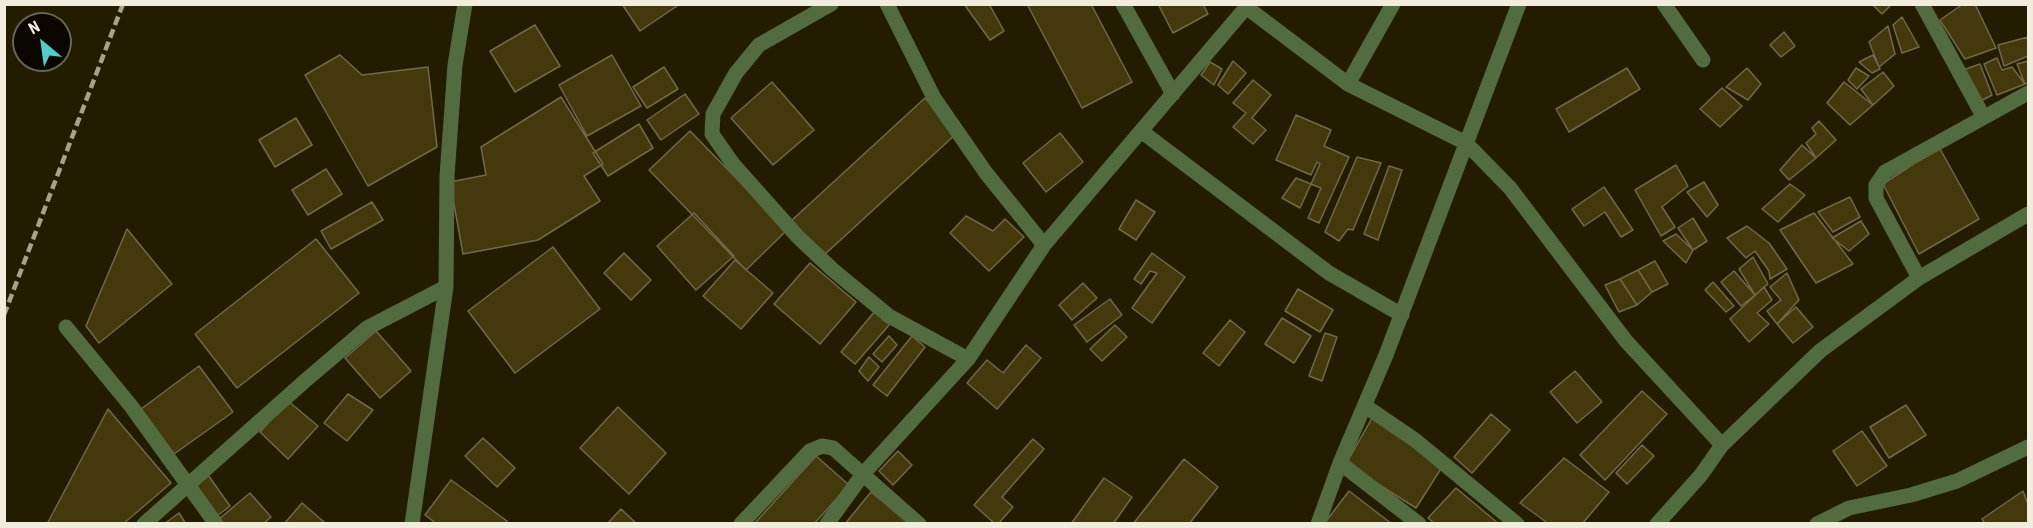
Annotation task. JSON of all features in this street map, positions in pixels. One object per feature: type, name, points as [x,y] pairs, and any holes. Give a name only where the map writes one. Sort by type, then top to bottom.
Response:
[{"type":"street","points":[[412,524],[446,287],[447,176],[455,65],[465,4]]},
{"type":"street","points":[[831,4],[759,45],[736,73],[713,114],[712,134],[747,181],[798,237],[833,270],[889,316],[968,359]]},
{"type":"street","points":[[887,4],[934,98],[986,173],[1044,245]]},
{"type":"street","points":[[1123,4],[1173,94]]},
{"type":"street","points":[[1348,84],[1393,4]]},
{"type":"street","points":[[1318,524],[1340,463],[1402,315],[1519,4]]},
{"type":"street","points":[[1664,4],[1703,60]]},
{"type":"street","points":[[1922,4],[1983,116]]},
{"type":"street","points":[[827,524],[863,474],[968,359],[1044,245],[1248,6],[1348,84],[1466,143],[1510,189],[1626,341],[1722,445]]},
{"type":"street","points":[[1919,278],[1876,198],[1876,185],[1885,172],[2028,93]]},
{"type":"street","points":[[1141,131],[1329,273],[1402,315]]},
{"type":"street","points":[[1657,524],[1701,475],[1722,445],[1820,351],[1919,278],[2028,214]]},
{"type":"street","points":[[144,524],[367,328],[446,287]]},
{"type":"street","points":[[66,327],[131,406],[216,524]]},
{"type":"street","points":[[1365,406],[1415,440],[1516,524]]},
{"type":"street","points":[[741,524],[810,451],[822,446],[833,448],[919,524]]},
{"type":"street","points":[[1817,524],[1849,508],[1911,495],[1957,481],[2028,447]]},
{"type":"street","points":[[1340,463],[1419,524]]},
{"type":"building","points":[[622,4],[680,4],[640,31]]},
{"type":"building","points":[[964,4],[989,4],[1004,31],[990,40]]},
{"type":"building","points":[[1027,4],[1091,4],[1132,82],[1082,108]]},
{"type":"building","points":[[1158,4],[1203,4],[1208,14],[1173,33]]},
{"type":"building","points":[[1872,4],[1892,4],[1882,14]]},
{"type":"building","points":[[1963,4],[1975,4],[1996,48],[1965,59],[1940,20]]},
{"type":"building","points":[[1902,17],[1919,47],[1902,53],[1893,25]]},
{"type":"building","points":[[535,25],[560,66],[515,92],[490,51]]},
{"type":"building","points":[[1888,26],[1895,54],[1879,67],[1869,42]]},
{"type":"building","points":[[1784,32],[1795,46],[1781,57],[1770,45]]},
{"type":"building","points":[[2028,37],[2028,56],[2004,66],[1998,45]]},
{"type":"building","points":[[340,55],[362,75],[428,67],[437,147],[368,186],[305,75]]},
{"type":"building","points":[[612,55],[641,106],[587,136],[559,85]]},
{"type":"building","points":[[1873,55],[1880,69],[1872,73],[1859,62]]},
{"type":"building","points":[[1997,58],[2002,70],[2012,67],[2025,84],[1997,95],[1984,64]]},
{"type":"building","points":[[1233,61],[1246,73],[1228,94],[1218,85]]},
{"type":"building","points":[[2028,61],[2028,83],[2025,84],[2017,64]]},
{"type":"building","points":[[1210,62],[1222,69],[1214,85],[1201,75]]},
{"type":"building","points":[[1980,64],[1992,95],[1979,102],[1963,70]]},
{"type":"building","points":[[664,67],[678,89],[647,108],[633,87]]},
{"type":"building","points":[[1627,68],[1640,89],[1569,132],[1556,109]]},
{"type":"building","points":[[1747,68],[1761,84],[1748,100],[1726,87]]},
{"type":"building","points":[[1856,68],[1869,76],[1857,89],[1848,80]]},
{"type":"building","points":[[1883,72],[1894,86],[1873,105],[1861,89]]},
{"type":"building","points":[[1253,80],[1271,95],[1252,118],[1266,130],[1253,144],[1233,127],[1246,113],[1233,103]]},
{"type":"building","points":[[772,82],[814,130],[773,165],[731,118]]},
{"type":"building","points":[[1844,82],[1873,105],[1850,125],[1827,103]]},
{"type":"building","points":[[1722,88],[1742,106],[1720,127],[1700,109]]},
{"type":"building","points":[[685,94],[699,114],[661,140],[647,120]]},
{"type":"building","points":[[561,97],[603,164],[584,176],[600,201],[538,240],[463,254],[450,182],[486,175],[481,147]]},
{"type":"building","points":[[925,98],[957,133],[823,256],[791,221]]},
{"type":"building","points":[[1296,115],[1331,130],[1324,146],[1349,157],[1319,223],[1308,218],[1321,188],[1311,184],[1320,164],[1317,162],[1311,175],[1276,160]]},
{"type":"building","points":[[296,118],[312,145],[275,167],[259,140]]},
{"type":"building","points":[[1819,121],[1836,140],[1816,158],[1806,143],[1816,134],[1812,128]]},
{"type":"building","points":[[639,124],[653,148],[608,176],[593,153]]},
{"type":"building","points":[[690,131],[787,230],[746,270],[649,170]]},
{"type":"building","points":[[1060,133],[1083,162],[1046,192],[1023,163]]},
{"type":"building","points":[[1802,145],[1816,158],[1789,180],[1780,170]]},
{"type":"building","points":[[1939,147],[1979,219],[1919,254],[1883,184]]},
{"type":"building","points":[[1357,157],[1381,163],[1353,230],[1348,229],[1339,241],[1325,232]]},
{"type":"building","points":[[1676,165],[1688,186],[1662,207],[1675,227],[1661,236],[1635,190]]},
{"type":"building","points":[[1389,166],[1402,170],[1378,240],[1364,234]]},
{"type":"building","points":[[326,169],[342,194],[308,215],[292,190]]},
{"type":"building","points":[[1296,178],[1311,184],[1300,208],[1282,198]]},
{"type":"building","points":[[1704,182],[1718,205],[1707,217],[1687,192]]},
{"type":"building","points":[[1790,184],[1805,195],[1778,222],[1762,209]]},
{"type":"building","points":[[1604,187],[1633,230],[1621,237],[1605,212],[1584,226],[1572,209]]},
{"type":"building","points":[[1850,197],[1860,217],[1833,232],[1818,212]]},
{"type":"building","points":[[1136,200],[1155,212],[1136,240],[1119,229]]},
{"type":"building","points":[[372,202],[383,220],[331,249],[321,231]]},
{"type":"building","points":[[694,213],[734,256],[696,290],[657,246]]},
{"type":"building","points":[[1814,213],[1853,264],[1816,283],[1780,230]]},
{"type":"building","points":[[966,216],[993,231],[1005,219],[1024,237],[989,271],[950,233]]},
{"type":"building","points":[[1693,218],[1707,241],[1693,250],[1678,228]]},
{"type":"building","points":[[1861,221],[1869,234],[1849,251],[1832,238]]},
{"type":"building","points":[[1747,226],[1769,243],[1787,269],[1770,279],[1769,271],[1755,251],[1746,258],[1727,238]]},
{"type":"building","points":[[127,229],[172,284],[99,343],[86,326]]},
{"type":"building","points":[[1676,234],[1693,250],[1686,263],[1663,241]]},
{"type":"building","points":[[316,239],[359,293],[237,388],[195,334]]},
{"type":"building","points":[[553,247],[600,309],[515,373],[468,311]]},
{"type":"building","points":[[624,253],[651,280],[631,300],[604,273]]},
{"type":"building","points":[[1152,253],[1185,277],[1152,323],[1132,308],[1157,273],[1150,271],[1141,284],[1134,279]]},
{"type":"building","points":[[1753,257],[1768,284],[1755,295],[1739,269]]},
{"type":"building","points":[[735,260],[773,293],[741,329],[703,296]]},
{"type":"building","points":[[1655,261],[1668,284],[1652,292],[1638,270]]},
{"type":"building","points":[[810,263],[856,302],[820,344],[774,304]]},
{"type":"building","points":[[1638,270],[1652,292],[1637,305],[1620,279]]},
{"type":"building","points":[[1734,271],[1755,295],[1741,306],[1721,282]]},
{"type":"building","points":[[1787,273],[1799,300],[1777,324],[1767,311],[1781,300],[1770,287]]},
{"type":"building","points":[[1620,279],[1637,305],[1619,312],[1605,285]]},
{"type":"building","points":[[1713,282],[1734,306],[1726,312],[1705,290]]},
{"type":"building","points":[[1083,283],[1097,298],[1072,320],[1059,305]]},
{"type":"building","points":[[1764,287],[1772,300],[1757,313],[1769,324],[1749,342],[1730,319]]},
{"type":"building","points":[[1298,289],[1333,310],[1320,332],[1285,311]]},
{"type":"building","points":[[1110,299],[1122,315],[1087,342],[1074,325]]},
{"type":"building","points":[[1796,307],[1813,327],[1793,343],[1777,324]]},
{"type":"building","points":[[875,311],[890,324],[855,364],[841,352]]},
{"type":"building","points":[[1282,318],[1311,336],[1294,363],[1265,344]]},
{"type":"building","points":[[1230,320],[1245,332],[1219,366],[1203,353]]},
{"type":"building","points":[[1115,325],[1127,337],[1102,361],[1090,349]]},
{"type":"building","points":[[376,331],[411,371],[380,398],[345,358]]},
{"type":"building","points":[[1325,333],[1337,337],[1322,381],[1309,376]]},
{"type":"building","points":[[889,336],[897,345],[882,362],[873,354]]},
{"type":"building","points":[[912,336],[925,347],[887,396],[873,385]]},
{"type":"building","points":[[1026,345],[1041,358],[997,409],[967,383],[987,360],[1003,373]]},
{"type":"building","points":[[869,357],[879,367],[868,381],[859,371]]},
{"type":"building","points":[[199,366],[233,412],[174,454],[141,409]]},
{"type":"building","points":[[1575,371],[1602,402],[1577,423],[1550,392]]},
{"type":"building","points":[[1642,391],[1667,414],[1605,480],[1580,455]]},
{"type":"building","points":[[348,394],[373,410],[347,441],[324,423]]},
{"type":"building","points":[[288,401],[318,426],[288,459],[260,432]]},
{"type":"building","points":[[1906,405],[1926,435],[1889,458],[1870,427]]},
{"type":"building","points":[[618,407],[666,453],[629,494],[580,448]]},
{"type":"building","points":[[108,409],[171,483],[123,524],[47,524]]},
{"type":"building","points":[[1491,414],[1510,430],[1472,473],[1454,457]]},
{"type":"building","points":[[1372,418],[1442,467],[1416,508],[1346,464]]},
{"type":"building","points":[[1862,431],[1887,466],[1857,486],[1833,451]]},
{"type":"building","points":[[483,438],[515,468],[497,487],[465,456]]},
{"type":"building","points":[[1033,439],[1044,449],[1002,497],[1013,507],[998,524],[995,524],[974,505]]},
{"type":"building","points":[[1642,445],[1654,456],[1627,484],[1616,473]]},
{"type":"building","points":[[898,451],[912,465],[893,485],[879,471]]},
{"type":"building","points":[[816,456],[849,485],[814,524],[754,524]]},
{"type":"building","points":[[1564,458],[1609,492],[1582,524],[1549,524],[1520,503]]},
{"type":"building","points":[[1184,459],[1218,487],[1189,524],[1133,524]]},
{"type":"building","points":[[208,475],[230,506],[217,516],[194,485]]},
{"type":"building","points":[[1104,478],[1132,497],[1113,524],[1071,524]]},
{"type":"building","points":[[451,480],[507,521],[505,524],[437,524],[425,515]]},
{"type":"building","points":[[1456,488],[1499,524],[1435,524],[1428,518]]},
{"type":"building","points":[[1349,491],[1392,524],[1324,524]]},
{"type":"building","points":[[2023,491],[2028,504],[2028,524],[1985,524],[1982,519]]},
{"type":"building","points":[[871,492],[910,524],[845,524]]},
{"type":"building","points":[[250,493],[271,517],[263,524],[223,524],[219,519]]},
{"type":"building","points":[[302,503],[324,522],[323,524],[284,524]]},
{"type":"building","points":[[621,509],[637,524],[607,524]]},
{"type":"building","points":[[179,513],[186,524],[164,524]]},
{"type":"railway","points":[[4,315],[123,4]]}]
